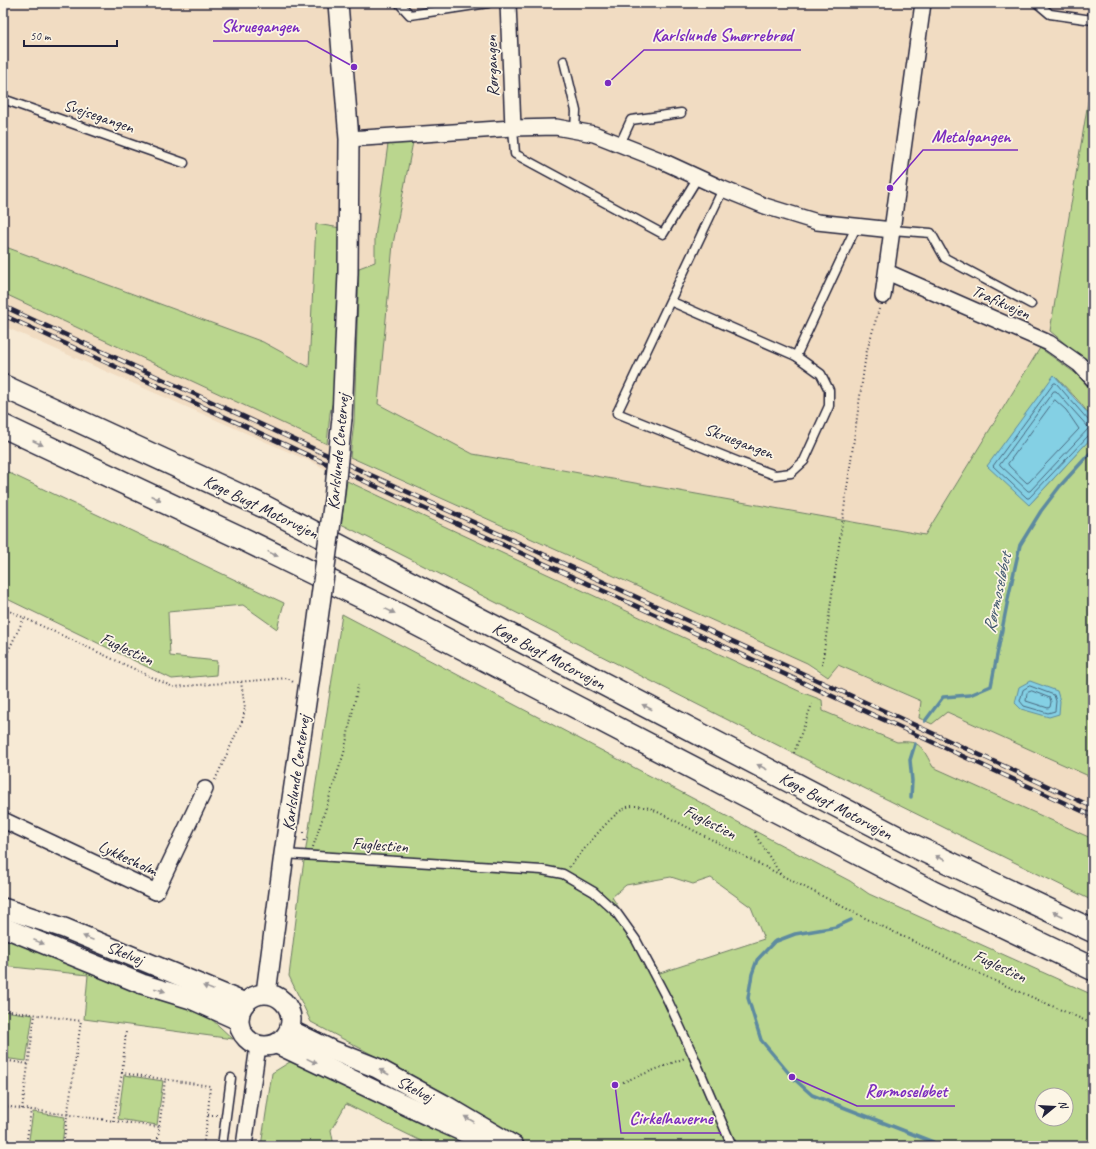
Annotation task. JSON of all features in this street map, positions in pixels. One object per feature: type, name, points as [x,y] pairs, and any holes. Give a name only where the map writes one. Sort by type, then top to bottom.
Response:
[{"type":"highway","name":"Køge Bugt Motorvejen","points":[[3,386],[265,507],[914,846],[1093,931]]},
{"type":"highway","name":"Køge Bugt Motorvejen","points":[[3,426],[241,538],[401,616],[934,893],[1093,969]]},
{"type":"street","name":"Karlslunde Centervej","points":[[266,993],[334,499],[342,418],[348,273],[349,139],[338,3]]},
{"type":"street","name":"Rørgangen","points":[[508,3],[513,128]]},
{"type":"street","points":[[883,296],[923,3]]},
{"type":"street","points":[[349,139],[556,126],[594,134],[660,160],[722,189],[765,206],[817,222],[892,230]]},
{"type":"street","name":"Trafikvejen","points":[[887,272],[1048,343],[1079,364],[1093,379]]},
{"type":"street","name":"Lykkesholm","points":[[3,820],[156,892],[204,789]]},
{"type":"street","name":"Skelvej","points":[[3,908],[64,928],[241,1011]]},
{"type":"street","name":"Skelvej","points":[[3,927],[142,984],[191,999],[241,1011]]},
{"type":"street","points":[[266,993],[278,996],[288,1006],[292,1018],[290,1030],[284,1039],[268,1045],[249,1042],[242,1033],[241,1011],[252,997],[266,993]]},
{"type":"street","name":"Skelvej","points":[[290,1030],[329,1049],[377,1068],[443,1104],[514,1146]]},
{"type":"street","points":[[244,1146],[268,1045]]},
{"type":"street","name":"Skelvej","points":[[268,1045],[496,1146]]},
{"type":"lane","points":[[399,3],[410,15],[488,3]]},
{"type":"lane","points":[[1038,3],[1050,14],[1092,20],[1093,13]]},
{"type":"lane","points":[[564,61],[576,112],[575,130]]},
{"type":"lane","name":"Svejsegangen","points":[[3,99],[184,163]]},
{"type":"lane","points":[[620,144],[631,120],[681,113]]},
{"type":"lane","points":[[513,128],[515,154],[663,234],[698,177]]},
{"type":"lane","name":"Skruegangen","points":[[670,301],[796,356],[820,374],[829,390],[829,406],[804,461],[791,473],[775,475],[617,413],[722,189]]},
{"type":"lane","points":[[796,356],[856,227]]},
{"type":"lane","points":[[892,230],[931,233],[946,258],[1031,304]]},
{"type":"lane","name":"Fuglestien","points":[[284,854],[542,870],[563,874]]},
{"type":"lane","points":[[563,874],[594,892],[616,912],[636,940],[668,1001],[732,1146]]},
{"type":"lane","points":[[222,1146],[231,1078]]},
{"type":"path","points":[[822,665],[866,354],[883,296]]},
{"type":"path","name":"Fuglestien","points":[[3,608],[173,687],[288,678],[292,681],[293,689]]},
{"type":"path","points":[[3,662],[24,618]]},
{"type":"path","points":[[204,789],[213,784],[243,719],[245,708],[241,682]]},
{"type":"path","points":[[308,855],[344,753],[358,685]]},
{"type":"path","points":[[794,753],[812,704]]},
{"type":"path","name":"Fuglestien","points":[[563,874],[613,817],[626,808],[636,806],[650,808],[863,917],[993,980],[1093,1024]]},
{"type":"path","points":[[289,824],[298,825],[304,830],[308,855]]},
{"type":"path","points":[[755,832],[756,836],[781,875]]},
{"type":"path","points":[[3,1010],[81,1021],[63,1146]]},
{"type":"path","points":[[22,1109],[35,1014]]},
{"type":"path","points":[[113,1121],[122,1073],[126,1032]]},
{"type":"path","points":[[623,1082],[693,1055]]},
{"type":"path","points":[[3,1060],[28,1064]]},
{"type":"path","points":[[122,1073],[210,1086],[208,1115],[203,1146]]},
{"type":"path","points":[[157,1146],[165,1080]]},
{"type":"path","points":[[3,1106],[159,1127]]},
{"type":"path","points":[[26,1146],[31,1110]]},
{"type":"shaded area","points":[[3,3],[1093,3],[1093,72],[1050,331],[925,535],[473,454],[263,342],[3,246]]},
{"type":"shaded area","points":[[3,293],[327,442],[356,461],[807,663],[815,671],[828,677],[838,665],[921,702],[920,718],[946,712],[1093,778],[1093,839],[933,767],[921,746],[909,741],[897,742],[823,711],[822,700],[801,692],[352,483],[316,464],[3,326]]},
{"type":"green space","points":[[1093,72],[1093,367],[1050,331]]},
{"type":"green space","points":[[413,142],[393,244],[378,404],[473,454],[925,535],[1040,348],[1078,375],[1093,392],[1093,423],[1081,404],[1054,375],[1029,505],[1093,436],[1093,778],[947,712],[932,724],[919,718],[921,701],[838,665],[828,677],[807,663],[350,457],[354,422],[359,268],[375,262],[375,238],[388,144]]},
{"type":"green space","points":[[316,224],[341,228],[338,382],[330,413],[327,444],[3,293],[3,246],[263,342],[309,367]]},
{"type":"green space","points":[[3,470],[284,603],[277,629],[243,605],[168,612],[170,656],[217,661],[216,675],[172,679],[3,597]]},
{"type":"green space","points":[[347,481],[801,692],[822,700],[823,711],[897,742],[912,742],[923,750],[933,767],[1093,839],[1093,901],[801,757],[341,524]]},
{"type":"green space","points":[[342,614],[850,881],[869,894],[1093,995],[1093,1146],[528,1146],[503,1128],[403,1071],[311,1022],[289,976],[300,887]],"holes":[[[671,877],[693,884],[711,878],[751,907],[764,939],[660,973],[612,897],[626,885]]]},
{"type":"green space","points":[[3,932],[207,1015],[233,1039],[84,1019],[88,975],[3,966]]},
{"type":"green space","points":[[3,1011],[33,1015],[26,1061],[3,1058]]},
{"type":"green space","points":[[293,1060],[476,1146],[422,1146],[423,1142],[346,1104],[331,1130],[334,1146],[261,1146],[272,1073]]},
{"type":"green space","points":[[124,1075],[163,1081],[157,1125],[118,1119]]},
{"type":"green space","points":[[33,1112],[65,1117],[62,1146],[28,1146]]},
{"type":"water","points":[[1054,375],[1092,418],[1093,436],[1029,505],[987,466]]},
{"type":"water","points":[[1030,681],[1057,691],[1060,701],[1059,714],[1049,717],[1021,709],[1015,703],[1019,687]]},
{"type":"waterway","name":"Rørmoseløbet","points":[[925,721],[943,697],[970,695],[991,686],[1020,545],[1041,511],[1060,486],[1093,450]]},
{"type":"waterway","name":"Rørmoseløbet","points":[[911,797],[912,781],[910,760],[915,744]]},
{"type":"waterway","name":"Rørmoseløbet","points":[[851,920],[836,927],[795,934],[774,942],[757,960],[752,974],[748,998],[761,1040],[792,1077],[812,1095],[933,1142],[937,1146]]},
{"type":"railway","points":[[3,306],[1093,807]]},
{"type":"railway","points":[[3,315],[1093,816]]},
{"type":"place","name":"Skruegangen","points":[[354,67]]},
{"type":"place","name":"Karlslunde Smørrebrød","points":[[608,83]]},
{"type":"place","name":"Metalgangen","points":[[890,188]]},
{"type":"place","name":"Rørmoseløbet","points":[[792,1077]]},
{"type":"place","name":"Cirkelhaverne","points":[[615,1085]]}]
